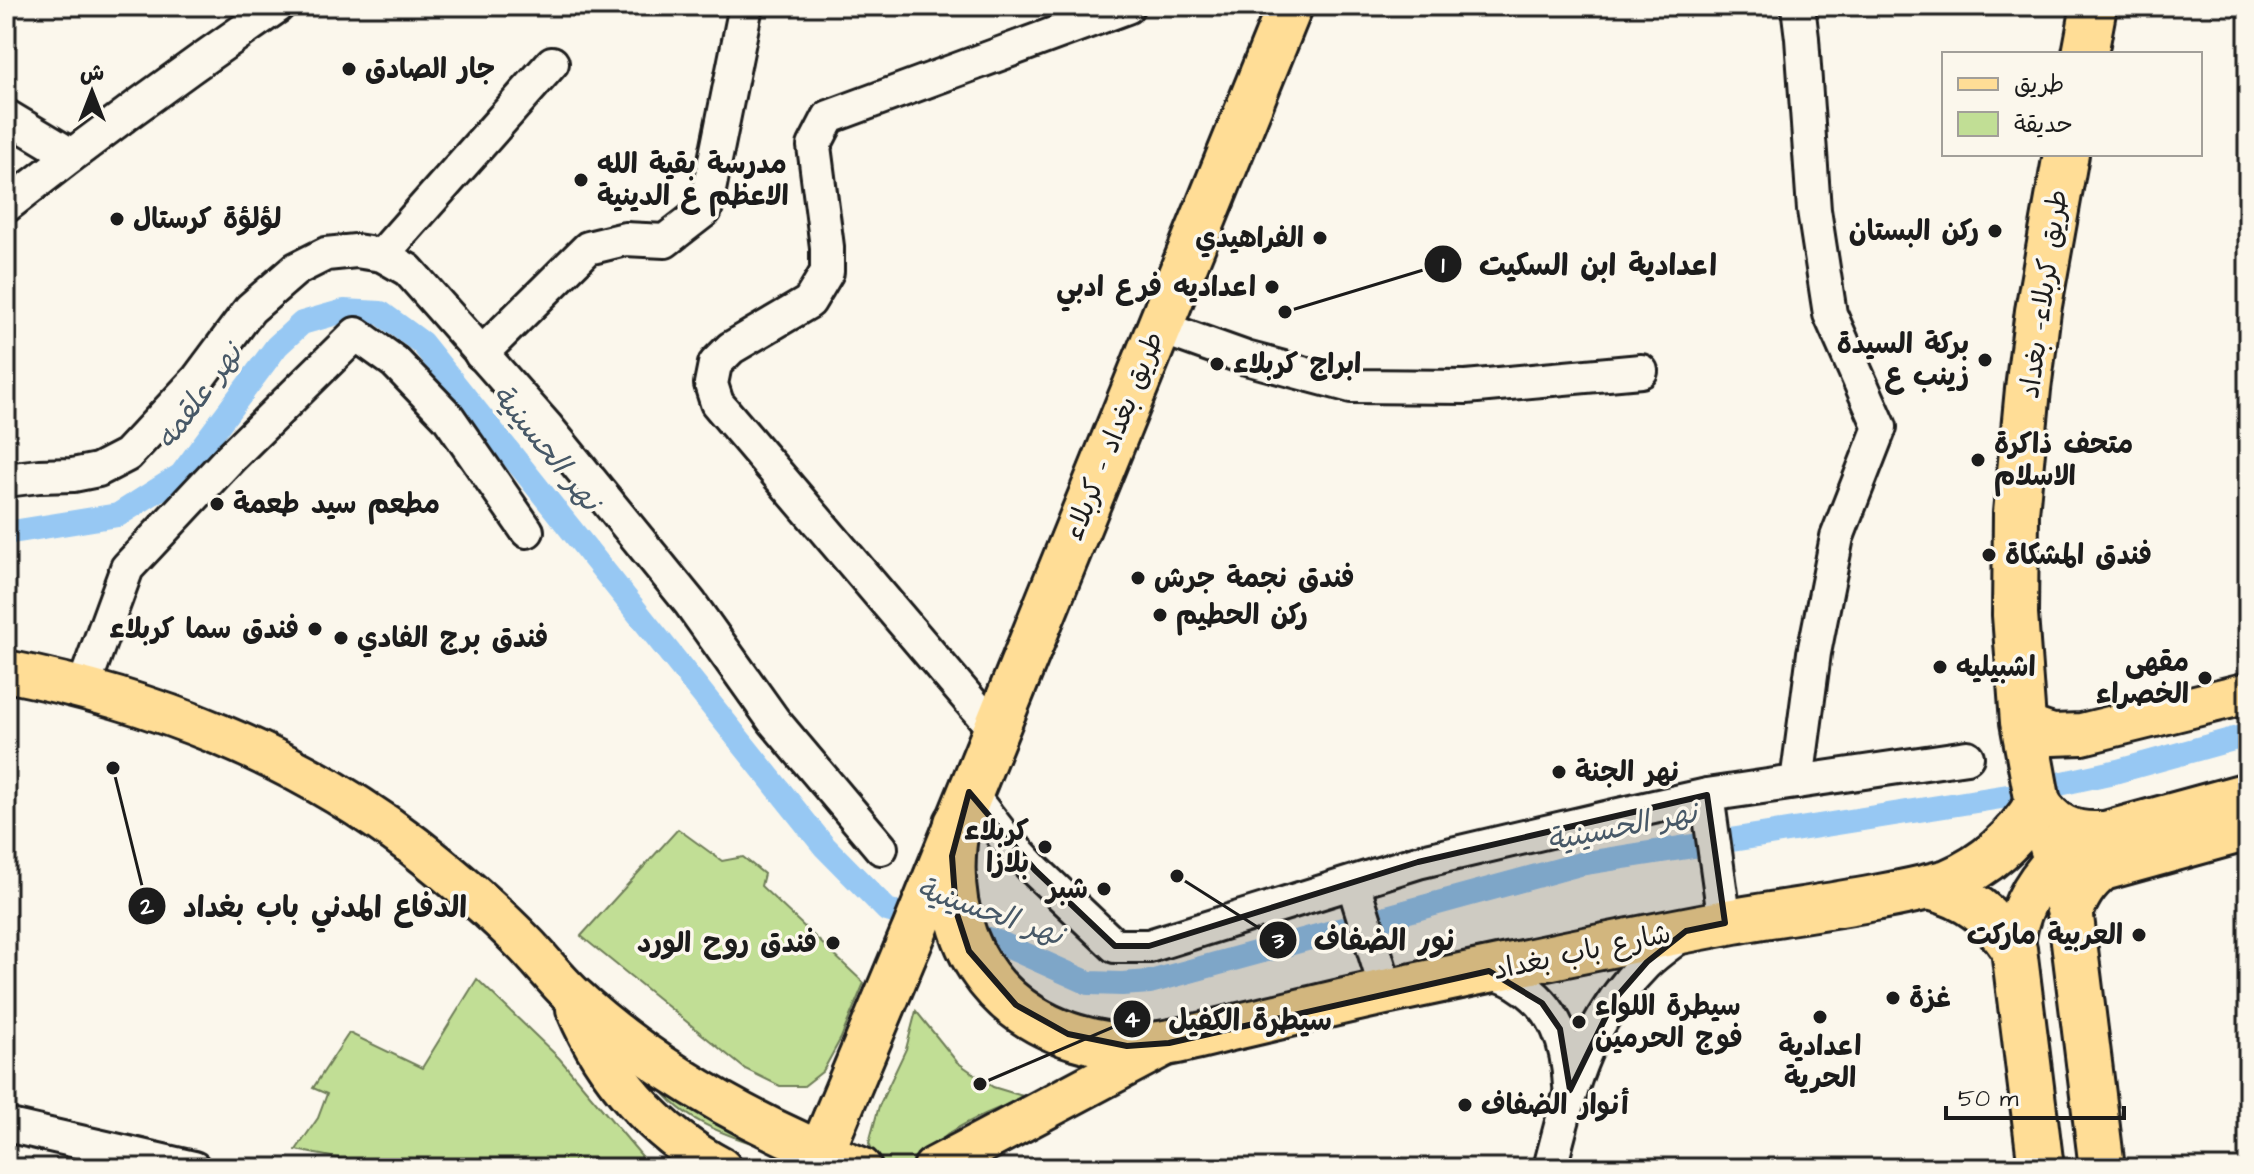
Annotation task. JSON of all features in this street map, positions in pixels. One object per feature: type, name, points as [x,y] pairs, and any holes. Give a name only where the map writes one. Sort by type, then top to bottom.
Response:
[{"type":"highway","name":"طريق بغداد - كربلاء","points":[[830,1163],[915,929],[994,729],[1290,6]]},
{"type":"highway","points":[[2085,52],[2094,6]]},
{"type":"highway","name":"طريق كربلاء- بغداد","points":[[2023,722],[2015,615],[2016,513],[2038,311],[2066,156]]},
{"type":"highway","points":[[2023,722],[2038,803],[2071,917],[2102,1168]]},
{"type":"highway","points":[[2038,803],[2050,820],[2103,851]]},
{"type":"highway","name":"شارع باب بغداد","points":[[1169,1043],[1381,973],[1489,971],[1710,914],[1929,887],[1957,878],[1984,863],[2014,837],[2038,803]]},
{"type":"highway","points":[[956,831],[952,889],[956,911],[969,951],[1001,992],[1049,1026],[1077,1037],[1107,1044],[1148,1046],[1169,1043]]},
{"type":"highway","points":[[1929,887],[1951,892],[1971,903],[2001,930],[2014,949],[2041,1168]]},
{"type":"main road","points":[[6,671],[83,688],[153,709],[222,735],[351,803],[411,844],[468,890],[521,940],[571,994],[622,1037],[677,1076],[830,1163]]},
{"type":"main road","points":[[2023,722],[2052,735],[2082,734],[2248,693]]},
{"type":"main road","points":[[2071,917],[2103,851],[2248,793]]},
{"type":"main road","points":[[2014,949],[2021,913],[2031,893],[2056,859],[2077,845],[2103,851],[2248,830]]},
{"type":"main road","points":[[571,994],[597,1049],[614,1074],[654,1120],[721,1168]]},
{"type":"main road","name":"شارع باب بغداد","points":[[934,1168],[962,1158],[1169,1043]]},
{"type":"main road","points":[[654,1120],[679,1168]]},
{"type":"street","points":[[6,206],[193,65],[278,6]]},
{"type":"street","points":[[481,354],[588,248],[625,239],[665,241],[705,210],[746,6]]},
{"type":"street","points":[[1797,782],[1814,653],[1837,537],[1880,427],[1830,314],[1814,210],[1798,6]]},
{"type":"street","points":[[994,729],[717,403],[711,384],[715,364],[731,348],[809,302],[827,272],[827,247],[814,146],[829,117],[1127,7]]},
{"type":"street","points":[[382,255],[552,63]]},
{"type":"street","points":[[6,116],[71,155]]},
{"type":"street","points":[[6,480],[98,470],[127,455],[197,380],[250,309],[296,269],[326,254],[356,251],[382,255],[408,270],[546,426],[690,603],[774,721],[881,848]]},
{"type":"street","points":[[1159,327],[1246,358],[1351,386],[1466,387],[1641,371]]},
{"type":"street","points":[[83,688],[127,568],[230,458],[356,334],[395,362],[448,417],[527,531]]},
{"type":"street","points":[[956,831],[1003,836],[1115,946],[1149,946],[1357,897],[1418,862],[1709,810],[1797,782],[1967,757]]},
{"type":"street","points":[[1550,1168],[1570,1090],[1588,1043],[1614,1000],[1647,962],[1710,914],[1709,810]]},
{"type":"street","points":[[1357,897],[1381,973]]},
{"type":"street","points":[[1489,971],[1518,984],[1542,1003],[1560,1029],[1569,1059],[1570,1090]]},
{"type":"street","points":[[6,1125],[194,1168]]},
{"type":"highlighted area","points":[[969,792],[1035,870],[1115,946],[1149,946],[1418,862],[1707,795],[1725,923],[1686,931],[1647,962],[1614,1000],[1570,1090],[1560,1029],[1542,1003],[1489,971],[1169,1043],[1127,1046],[1068,1034],[1016,1005],[969,951],[956,911],[952,856]]},
{"type":"green space","points":[[678,829],[722,861],[743,857],[764,874],[761,886],[864,983],[823,1071],[804,1086],[780,1086],[745,1069],[581,936]]},
{"type":"green space","points":[[477,979],[559,1058],[641,1155],[643,1168],[387,1168],[296,1150],[318,1118],[327,1094],[313,1088],[349,1033],[422,1068]]},
{"type":"green space","points":[[916,1011],[957,1062],[993,1087],[1026,1097],[960,1127],[914,1163],[893,1168],[880,1162],[869,1143],[879,1106],[906,1049]]},
{"type":"green space","points":[[652,1075],[773,1150],[721,1132],[688,1115],[661,1090]]},
{"type":"waterway","name":"نهر الحسينية","points":[[6,533],[118,515],[181,475],[277,346],[302,323],[344,311],[381,313],[422,343],[824,846],[887,910],[998,942],[1089,983],[1150,982],[1580,864],[2014,795]]},
{"type":"waterway","name":"نهر الحسينية","points":[[2059,784],[2248,735]]},
{"type":"place","name":"جار الصادق","points":[[349,69]]},
{"type":"place","name":"مدرسة بقية الله الاعظم ع الدينية","points":[[581,180]]},
{"type":"place","name":"لؤلؤة كرستال","points":[[117,219]]},
{"type":"place","name":"ركن البستان","points":[[1995,231]]},
{"type":"place","name":"الفراهيدي","points":[[1320,238]]},
{"type":"place","name":"اعداديه فرع ادبي","points":[[1272,287]]},
{"type":"place","name":"اعدادية ابن السكيت","points":[[1285,312]]},
{"type":"place","name":"بركة السيدة زينب ع","points":[[1985,360]]},
{"type":"place","name":"ابراج كربلاء","points":[[1217,364]]},
{"type":"place","name":"متحف ذاكرة الاسلام","points":[[1978,460]]},
{"type":"place","name":"مطعم سيد طعمة","points":[[217,504]]},
{"type":"place","name":"فندق المشكاة","points":[[1989,555]]},
{"type":"place","name":"فندق نجمة جرش","points":[[1138,578]]},
{"type":"place","name":"ركن الحطيم","points":[[1160,615]]},
{"type":"place","name":"فندق سما كربلاء","points":[[315,629]]},
{"type":"place","name":"فندق برج الفادي","points":[[341,638]]},
{"type":"place","name":"اشبيليه","points":[[1940,667]]},
{"type":"place","name":"مقهى الخصراء","points":[[2205,678]]},
{"type":"place","name":"الدفاع المدني باب بغداد","points":[[113,768]]},
{"type":"place","name":"نهر الجنة","points":[[1559,772]]},
{"type":"place","name":"كربلاء بلازا","points":[[1045,847]]},
{"type":"place","name":"نور الضفاف","points":[[1177,876]]},
{"type":"place","name":"شبر","points":[[1104,889]]},
{"type":"place","name":"العربية ماركت","points":[[2139,935]]},
{"type":"place","name":"فندق روح الورد","points":[[833,943]]},
{"type":"place","name":"غزة","points":[[1893,998]]},
{"type":"place","name":"اعدادية الحرية","points":[[1820,1017]]},
{"type":"place","name":"سيطرة اللواء فوج الحرمين","points":[[1579,1022]]},
{"type":"place","name":"سيطرة الكفيل","points":[[980,1084]]},
{"type":"place","name":"أنوار الضفاف","points":[[1465,1105]]},
{"type":"water label","name":"نهر علقمه","points":[[199,397]]}]
